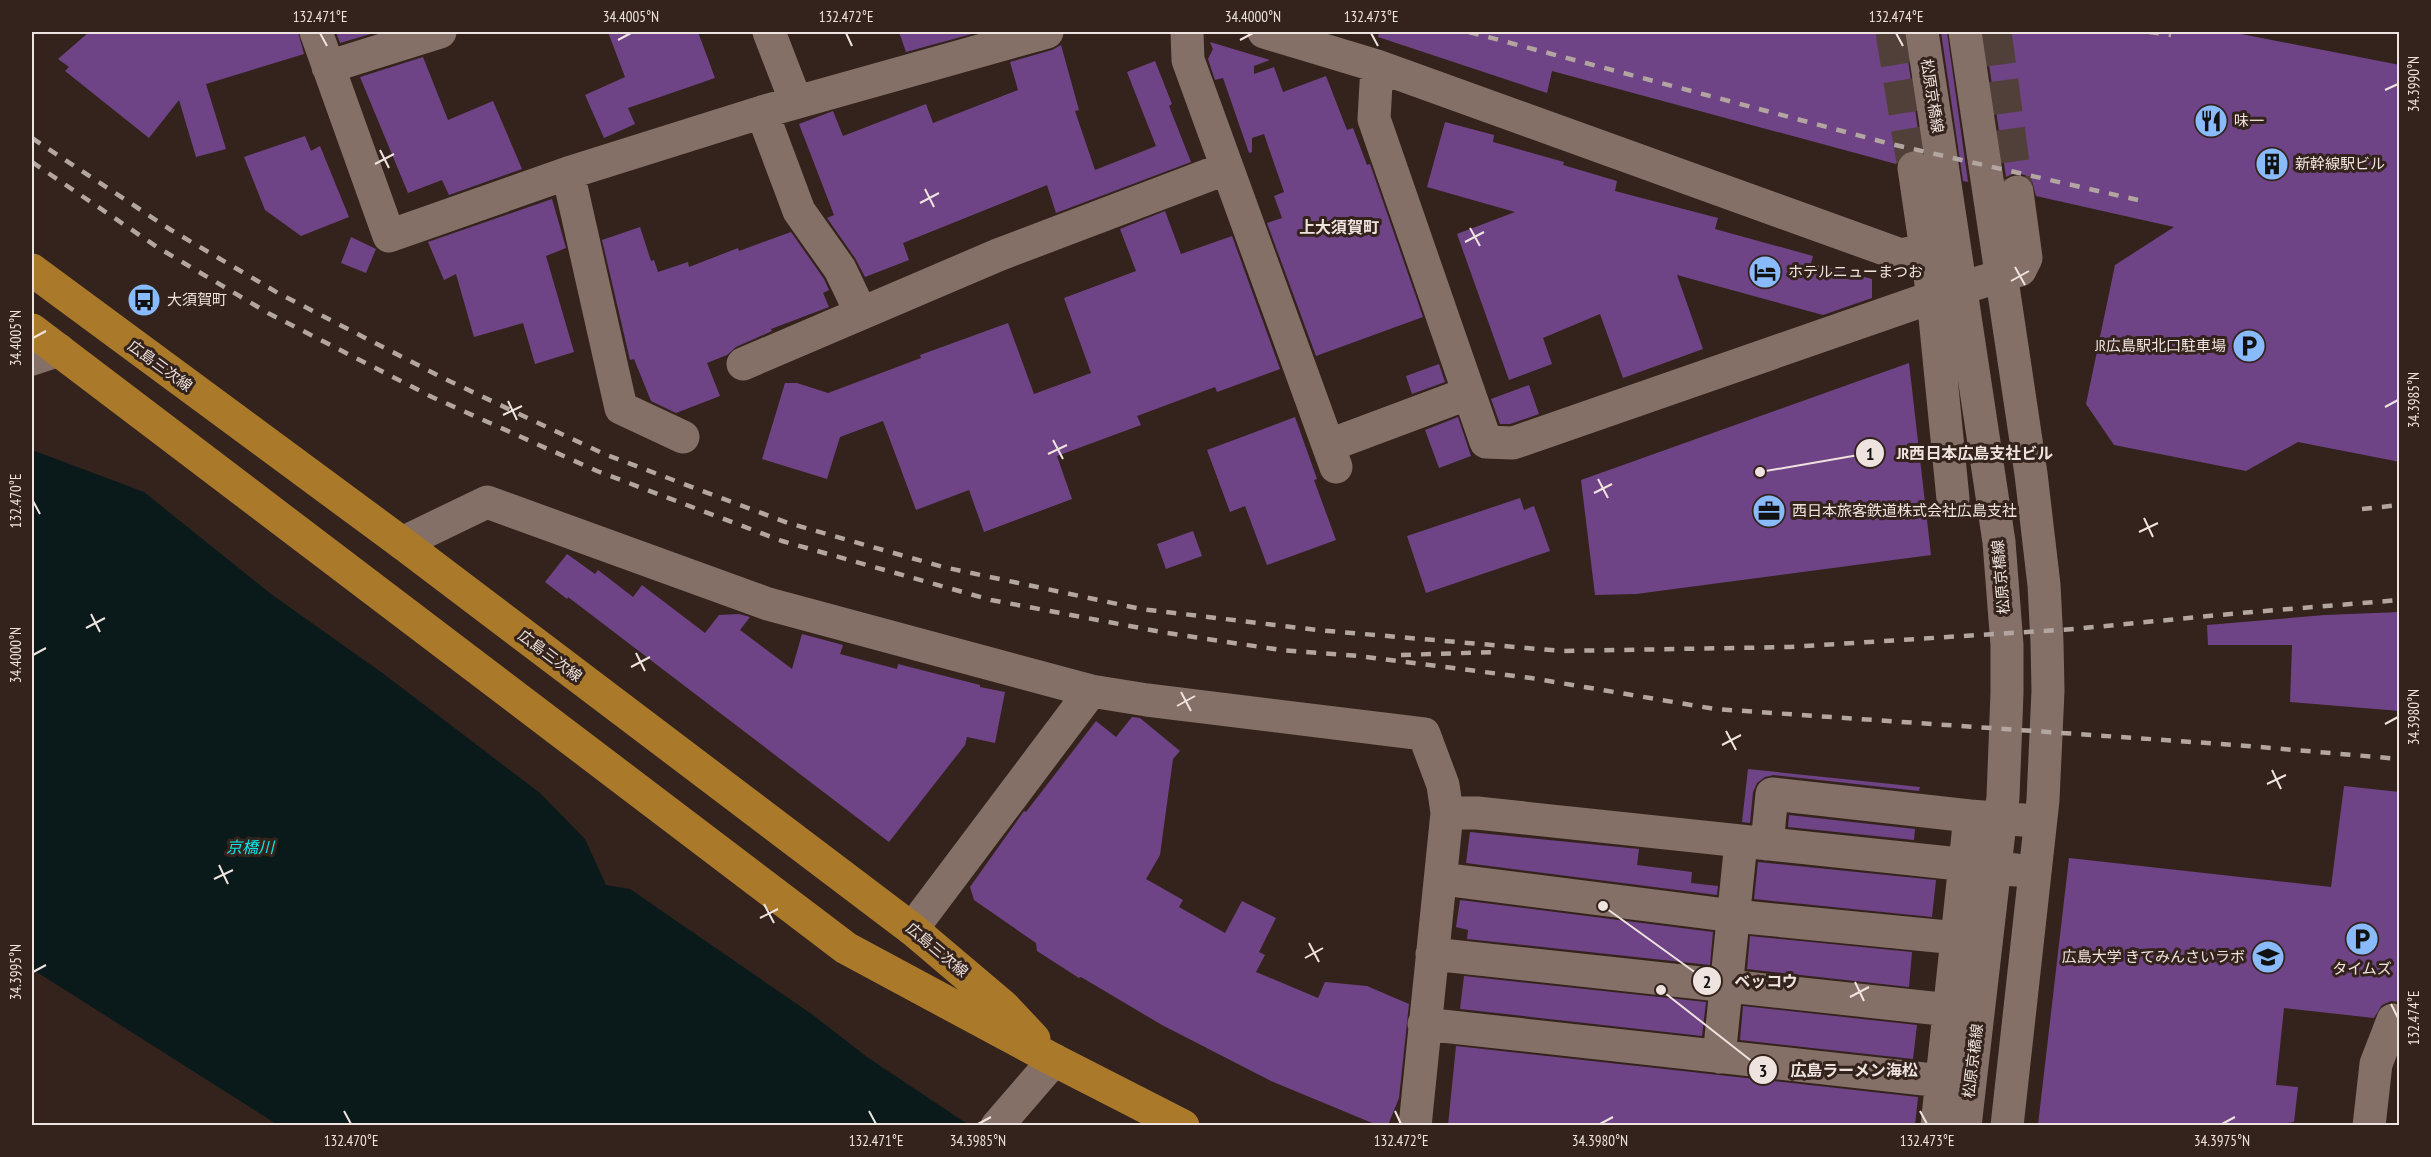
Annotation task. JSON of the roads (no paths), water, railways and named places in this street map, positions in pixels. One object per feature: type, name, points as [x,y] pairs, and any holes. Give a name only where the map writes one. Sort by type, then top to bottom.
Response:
[{"type":"main road","name":"広島三次線","points":[[32,270],[402,543],[912,929],[1003,1006],[1054,1060]]},
{"type":"main road","name":"広島三次線","points":[[32,330],[46,355],[846,948],[1054,1060],[1183,1125]]},
{"type":"street","points":[[316,32],[389,236],[568,172],[796,102],[1047,32]]},
{"type":"street","points":[[328,67],[440,32]]},
{"type":"street","points":[[769,32],[796,102]]},
{"type":"street","points":[[1187,32],[1188,60],[1333,456],[1469,393]]},
{"type":"street","points":[[1264,32],[1377,66],[1901,255],[1925,250]]},
{"type":"street","name":"松原京橋線","points":[[1922,32],[1999,542],[2007,645],[2003,797],[1965,1125]]},
{"type":"street","points":[[1965,32],[2031,474],[2044,585],[2047,642],[2048,692],[2043,800],[2007,1125]]},
{"type":"street","points":[[1377,66],[1374,119],[1486,442],[1513,443],[1933,297],[2020,270],[2026,258],[2017,192]]},
{"type":"street","points":[[762,112],[799,211],[840,269],[861,313]]},
{"type":"street","points":[[743,364],[998,255],[1227,168]]},
{"type":"street","points":[[1914,168],[1933,297],[1953,499]]},
{"type":"street","points":[[568,172],[621,408],[683,437]]},
{"type":"street","points":[[402,543],[487,502],[768,604],[1091,691],[1424,734],[1443,784],[1447,813],[1415,1125]]},
{"type":"street","points":[[912,929],[1091,691]]},
{"type":"street","points":[[1719,1057],[1734,916],[1754,843],[1772,794],[2055,824],[2023,1125]]},
{"type":"street","points":[[1447,813],[1477,813],[1965,866],[2051,873]]},
{"type":"street","points":[[1937,1125],[1970,816]]},
{"type":"street","points":[[1442,879],[1734,916],[1957,938]]},
{"type":"street","points":[[1432,954],[1950,1010]]},
{"type":"street","points":[[2369,1125],[2376,1064],[2393,1020]]},
{"type":"street","points":[[1425,1024],[1942,1081]]},
{"type":"street","points":[[998,1125],[1054,1060]]},
{"type":"street","points":[[2384,1125],[2387,1092],[2400,1093]]},
{"type":"water","name":"京橋川","points":[[32,450],[144,492],[271,594],[381,672],[540,793],[585,839],[606,885],[630,889],[813,1015],[867,1057],[969,1125],[278,1125],[32,969]]},
{"type":"tunnel","points":[[1892,32],[1914,168]]},
{"type":"tunnel","points":[[1995,32],[2017,192]]},
{"type":"railway","points":[[1469,32],[1891,144],[2138,200]]},
{"type":"railway","points":[[2149,32],[2171,35]]},
{"type":"railway","points":[[32,138],[171,230],[278,293],[445,379],[604,454],[788,523],[943,567],[1141,609],[1317,630],[1562,651],[1790,647],[2074,629],[2400,600]]},
{"type":"railway","points":[[32,162],[157,247],[268,313],[432,397],[597,471],[782,541],[991,600],[1167,633],[1281,650],[1359,656],[1531,678],[1715,709],[2236,745],[2400,759]]},
{"type":"railway","points":[[2362,509],[2400,505]]},
{"type":"railway","points":[[1401,655],[1497,652]]},
{"type":"place","name":"味一","points":[[2211,121]]},
{"type":"place","name":"新幹線駅ビル","points":[[2272,164]]},
{"type":"place","name":"ホテルニューまつお","points":[[1765,272]]},
{"type":"place","name":"大須賀町","points":[[144,300]]},
{"type":"place","name":"JR広島駅北口駐車場","points":[[2249,346]]},
{"type":"place","name":"JR西日本広島支社ビル","points":[[1760,472]]},
{"type":"place","name":"西日本旅客鉄道株式会社広島支社","points":[[1769,511]]},
{"type":"place","name":"ベッコウ","points":[[1603,906]]},
{"type":"place","name":"タイムズ","points":[[2362,939]]},
{"type":"place","name":"広島大学 きてみんさいラボ","points":[[2268,957]]},
{"type":"place","name":"広島ラーメン海松","points":[[1661,990]]},
{"type":"district","name":"上大須賀町","points":[[1339,227]]}]
